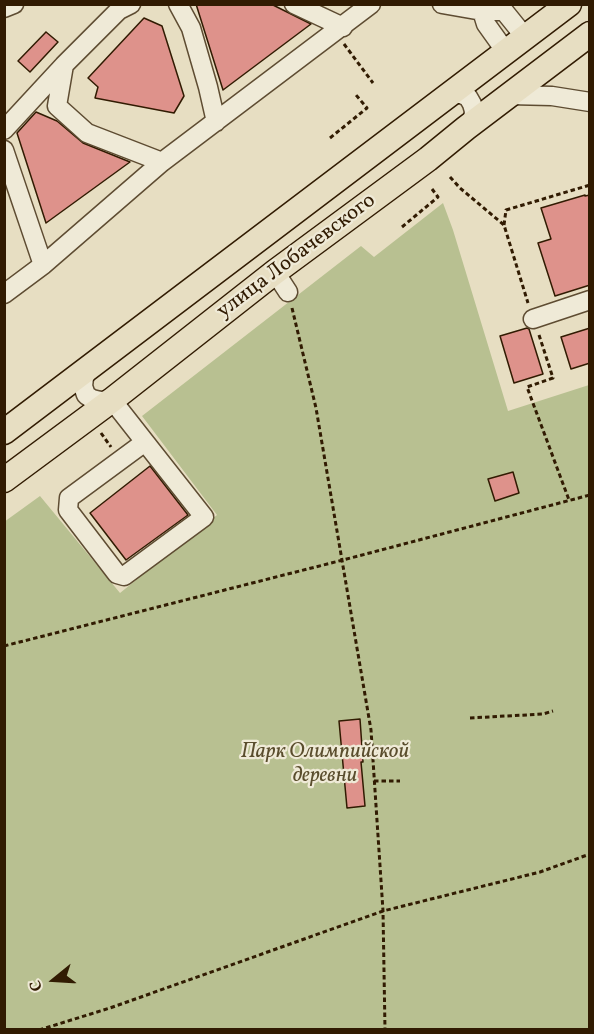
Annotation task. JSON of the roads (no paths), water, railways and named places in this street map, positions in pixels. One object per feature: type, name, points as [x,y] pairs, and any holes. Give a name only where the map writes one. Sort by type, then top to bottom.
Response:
[{"type":"main road","name":"улица Лобачевского","points":[[4,432],[567,5]]},
{"type":"main road","name":"улица Лобачевского","points":[[4,480],[590,34]]},
{"type":"street","points":[[4,8],[14,4]]},
{"type":"street","points":[[4,130],[119,10],[130,4]]},
{"type":"street","points":[[294,4],[339,29]]},
{"type":"street","points":[[4,294],[43,265],[162,162],[371,4]]},
{"type":"street","points":[[442,4],[482,11],[504,11],[525,37]]},
{"type":"street","points":[[180,5],[191,28],[216,122]]},
{"type":"street","points":[[482,11],[486,24],[506,52]]},
{"type":"street","points":[[64,65],[57,106],[87,133],[162,162]]},
{"type":"street","points":[[443,99],[454,94],[468,97],[474,111],[473,119],[466,128]]},
{"type":"street","points":[[509,95],[552,96],[590,102]]},
{"type":"street","points":[[4,150],[43,265]]},
{"type":"street","points":[[275,272],[288,292]]},
{"type":"street","points":[[533,319],[590,300]]},
{"type":"street","points":[[88,369],[83,386],[86,394],[100,401],[112,400],[145,441],[204,517],[124,576],[117,574],[68,510],[69,498],[145,441]]},
{"type":"park label","name":"Парк Олимпийской деревни","points":[[325,765]]}]
